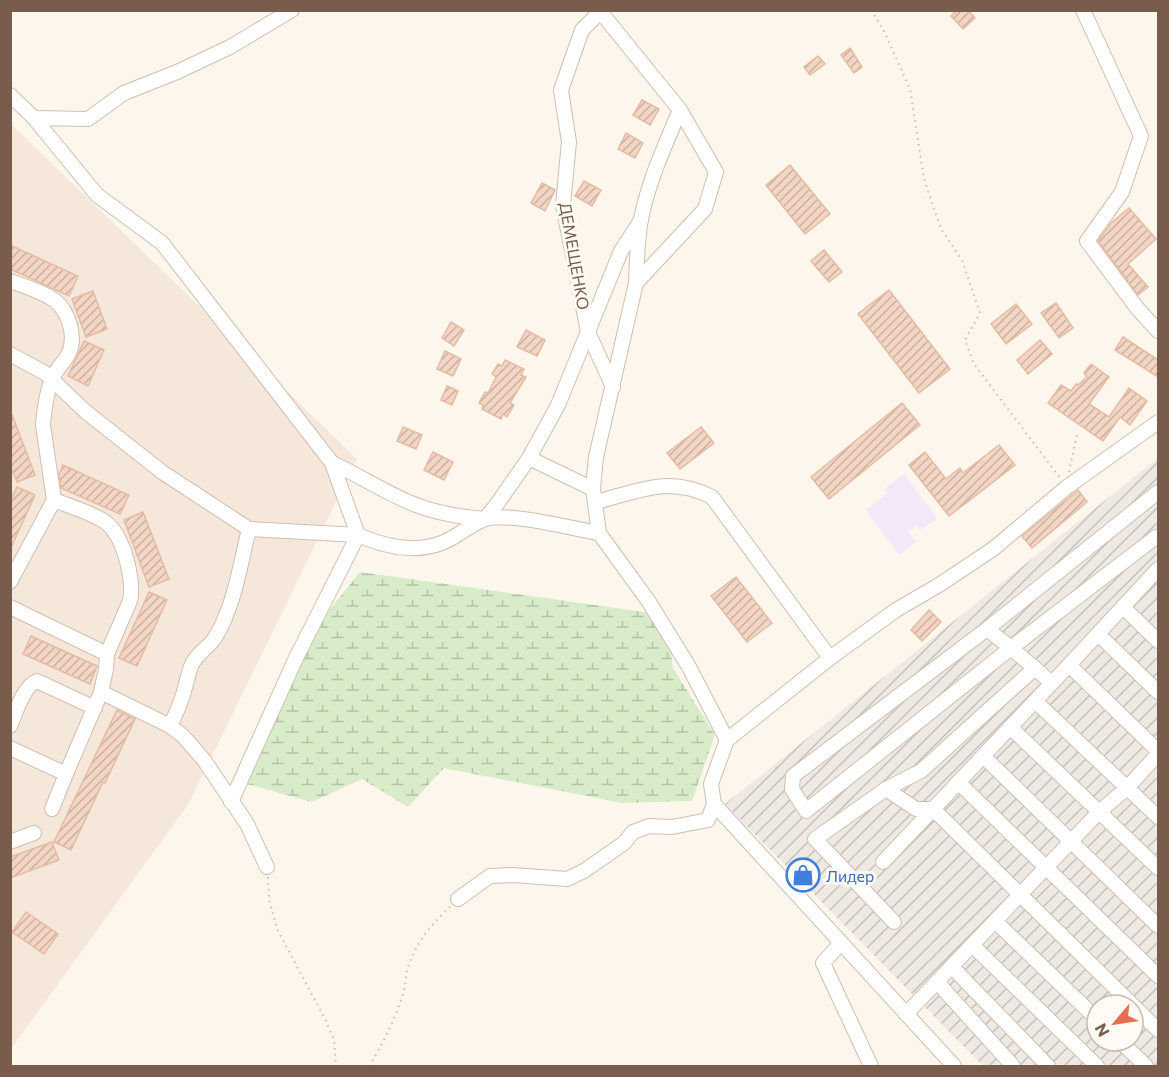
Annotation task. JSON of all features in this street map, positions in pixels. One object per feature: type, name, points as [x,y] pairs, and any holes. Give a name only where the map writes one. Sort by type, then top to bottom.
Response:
[{"type":"street","points":[[271,22],[282,10]]},
{"type":"street","points":[[34,118],[88,119],[124,93],[177,72],[230,47],[292,10]]},
{"type":"street","points":[[1083,10],[1141,136],[1122,192],[1087,241],[1137,308],[1158,331]]},
{"type":"street","points":[[601,11],[681,110],[716,172],[705,209],[636,284]]},
{"type":"street","name":"ДЕМЕЩЕНКО","points":[[601,11],[582,30],[561,90],[569,142],[563,205],[588,332],[613,387]]},
{"type":"street","points":[[10,95],[34,118],[97,195],[162,243],[332,463],[358,535],[295,660],[231,802]]},
{"type":"street","points":[[681,110],[658,160],[641,220],[636,284],[596,457],[594,496],[599,533],[650,602],[689,667],[727,740]]},
{"type":"street","points":[[10,354],[52,379],[86,412],[162,472],[249,529],[358,535],[373,542],[405,549],[441,544],[485,519],[529,458],[558,405],[621,251],[641,220]]},
{"type":"street","points":[[10,280],[54,300],[65,314],[71,332],[71,348],[52,379],[43,425],[54,500],[10,582]]},
{"type":"street","points":[[458,899],[490,876],[513,875],[567,879],[584,871],[624,843],[633,831],[649,826],[672,827],[708,820],[714,804],[711,784],[727,740],[830,658],[896,610],[993,549],[1067,487],[1158,422]]},
{"type":"street","points":[[529,458],[594,496],[651,487],[685,486],[712,497],[830,658]]},
{"type":"street","points":[[332,463],[416,505],[455,517],[485,519],[505,517],[599,533]]},
{"type":"street","points":[[1156,537],[1011,648],[806,811],[792,789],[793,776],[987,629],[1158,492]]},
{"type":"street","points":[[52,809],[101,692],[107,654],[132,593],[130,574],[123,550],[111,528],[104,520],[54,500]]},
{"type":"street","points":[[170,726],[178,711],[192,664],[196,657],[211,644],[221,625],[242,565],[249,529]]},
{"type":"street","points":[[883,862],[1123,607],[1156,577]]},
{"type":"street","points":[[10,607],[107,654]]},
{"type":"street","points":[[1123,607],[1158,641]]},
{"type":"street","points":[[987,629],[1052,683]]},
{"type":"street","points":[[1098,634],[1158,692]]},
{"type":"street","points":[[906,1014],[1099,812],[1127,788],[1158,753],[1069,665]]},
{"type":"street","points":[[894,922],[815,839],[886,789],[921,771],[1035,668]]},
{"type":"street","points":[[10,726],[27,688],[37,681],[95,708]]},
{"type":"street","points":[[101,692],[170,726],[183,736],[204,760],[247,824],[267,867]]},
{"type":"street","points":[[1035,701],[1158,817]]},
{"type":"street","points":[[1010,727],[1158,868]]},
{"type":"street","points":[[10,748],[66,774]]},
{"type":"street","points":[[983,756],[1158,926]]},
{"type":"street","points":[[958,782],[1158,976]]},
{"type":"street","points":[[886,789],[916,809],[933,809],[1158,1030]]},
{"type":"street","points":[[714,804],[954,1066]]},
{"type":"street","points":[[10,842],[34,833]]},
{"type":"street","points":[[995,921],[1085,1007]]},
{"type":"street","points":[[841,943],[823,963],[871,1066]]},
{"type":"street","points":[[972,945],[1097,1066]]},
{"type":"street","points":[[952,967],[1048,1066]]},
{"type":"street","points":[[937,982],[1013,1066]]},
{"type":"street","points":[[1132,1053],[1146,1066]]},
{"type":"path","points":[[871,10],[883,29],[910,89],[924,179],[941,229],[962,260],[980,313],[964,340],[974,364],[1067,487]]},
{"type":"path","points":[[1067,487],[1077,435]]},
{"type":"path","points":[[267,867],[269,899],[277,929],[325,1018],[334,1040],[336,1066]]},
{"type":"path","points":[[369,1066],[381,1047],[403,994],[408,967],[417,947],[431,926],[458,899]]},
{"type":"shaded area","points":[[11,124],[357,459],[189,803],[11,1049]]},
{"type":"shaded area","points":[[1158,458],[1158,1066],[983,1066],[725,804]]},
{"type":"shaded area","points":[[904,474],[937,518],[920,530],[917,525],[908,532],[916,542],[899,555],[866,510],[887,494],[884,489]]},
{"type":"green space","points":[[360,572],[666,615],[673,668],[715,735],[692,801],[622,803],[444,768],[408,807],[362,779],[312,802],[240,782],[317,625]]},
{"type":"building","points":[[957,10],[968,10],[975,18],[963,29],[951,16]]},
{"type":"building","points":[[850,48],[862,67],[854,73],[841,55]]},
{"type":"building","points":[[818,56],[825,64],[810,75],[804,67]]},
{"type":"building","points":[[642,100],[659,109],[650,125],[633,115]]},
{"type":"building","points":[[626,133],[643,143],[635,158],[618,149]]},
{"type":"building","points":[[790,165],[830,214],[805,234],[766,185]]},
{"type":"building","points":[[584,181],[601,190],[592,206],[575,196]]},
{"type":"building","points":[[542,183],[555,190],[545,211],[531,203]]},
{"type":"building","points":[[1129,208],[1156,239],[1128,264],[1148,287],[1138,295],[1098,241],[1111,223]]},
{"type":"building","points":[[10,245],[78,276],[69,296],[10,269]]},
{"type":"building","points":[[824,250],[842,272],[829,282],[811,261]]},
{"type":"building","points":[[889,290],[950,369],[919,393],[858,314]]},
{"type":"building","points":[[93,291],[107,329],[86,337],[72,299]]},
{"type":"building","points":[[1056,303],[1073,328],[1059,338],[1041,313]]},
{"type":"building","points":[[1016,304],[1032,324],[1006,344],[991,324]]},
{"type":"building","points":[[451,322],[464,330],[454,346],[442,338]]},
{"type":"building","points":[[526,330],[545,340],[537,356],[517,347]]},
{"type":"building","points":[[1123,337],[1158,360],[1158,377],[1115,350]]},
{"type":"building","points":[[1040,340],[1052,354],[1028,374],[1017,360]]},
{"type":"building","points":[[84,341],[104,350],[88,386],[68,376]]},
{"type":"building","points":[[445,351],[461,359],[453,376],[437,369]]},
{"type":"building","points":[[505,360],[524,369],[521,375],[526,377],[510,403],[514,405],[507,417],[503,414],[501,419],[482,409],[483,405],[479,403],[485,392],[488,393],[496,377],[492,374],[498,364],[502,366]]},
{"type":"building","points":[[1091,364],[1109,377],[1089,404],[1109,417],[1129,388],[1147,401],[1130,425],[1120,417],[1103,441],[1048,403],[1061,385],[1071,391],[1076,384],[1078,385],[1087,377],[1084,373]]},
{"type":"building","points":[[447,386],[458,391],[452,405],[441,400]]},
{"type":"building","points":[[902,403],[920,425],[829,499],[811,477]]},
{"type":"building","points":[[11,412],[35,475],[17,482],[10,466]]},
{"type":"building","points":[[403,427],[422,435],[416,449],[397,441]]},
{"type":"building","points":[[701,427],[714,443],[680,469],[667,453]]},
{"type":"building","points":[[999,445],[1015,465],[949,516],[909,465],[925,452],[946,479],[960,468],[963,473]]},
{"type":"building","points":[[433,452],[453,462],[444,480],[424,470]]},
{"type":"building","points":[[63,465],[129,495],[120,514],[61,488],[59,474]]},
{"type":"building","points":[[17,487],[35,495],[10,550],[10,501]]},
{"type":"building","points":[[1078,490],[1087,502],[1032,548],[1022,536]]},
{"type":"building","points":[[143,512],[169,579],[149,587],[124,520]]},
{"type":"building","points":[[736,577],[772,623],[747,642],[711,596]]},
{"type":"building","points":[[149,592],[167,600],[137,666],[119,658]]},
{"type":"building","points":[[929,610],[941,622],[922,641],[911,630]]},
{"type":"building","points":[[31,636],[97,666],[90,684],[23,654]]},
{"type":"building","points":[[117,710],[135,719],[71,850],[54,842]]},
{"type":"building","points":[[52,842],[59,860],[10,878],[10,857]]},
{"type":"building","points":[[26,912],[58,934],[44,954],[12,932]]},
{"type":"place","name":"Лидер","points":[[803,875]]}]
